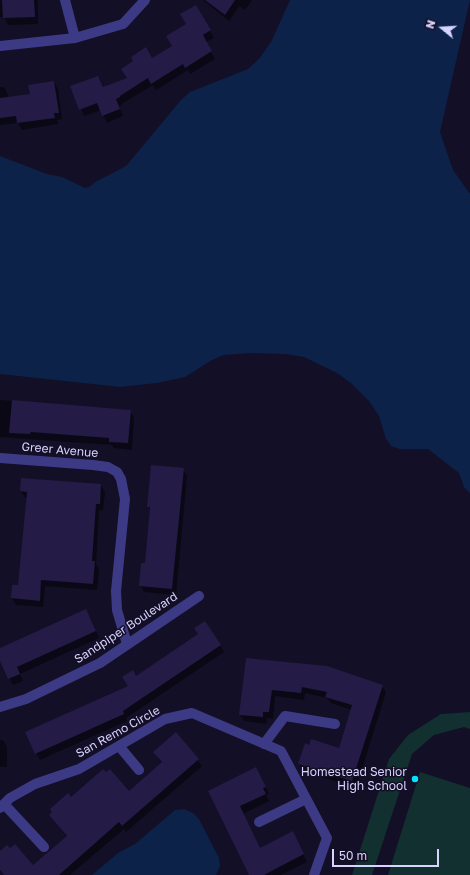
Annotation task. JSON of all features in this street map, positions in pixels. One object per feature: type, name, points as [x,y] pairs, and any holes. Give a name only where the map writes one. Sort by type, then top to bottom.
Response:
[{"type":"street","points":[[65,0],[75,38]]},
{"type":"street","points":[[0,46],[75,38],[123,24],[145,0]]},
{"type":"street","name":"Greer Avenue","points":[[0,458],[100,466],[108,467],[117,472],[121,479],[125,499],[116,591],[117,610],[127,644]]},
{"type":"street","name":"Sandpiper Boulevard","points":[[0,707],[26,699],[100,663],[199,596]]},
{"type":"street","name":"San Remo Circle","points":[[2,806],[10,798],[35,784],[78,770],[165,719],[192,713],[281,751],[327,838],[314,875]]},
{"type":"street","points":[[264,744],[285,716],[335,724]]},
{"type":"street","points":[[119,746],[139,770]]},
{"type":"street","points":[[259,822],[306,799]]},
{"type":"street","points":[[2,806],[44,847]]},
{"type":"green space","points":[[470,712],[470,729],[464,727],[434,735],[412,754],[372,875],[352,875],[389,759],[408,735],[441,714]]},
{"type":"green space","points":[[420,772],[470,788],[470,875],[388,875]]},
{"type":"water","points":[[290,0],[470,0],[440,132],[453,170],[470,194],[470,493],[464,487],[459,473],[428,449],[400,449],[391,446],[386,439],[379,416],[369,401],[352,384],[337,373],[304,357],[285,354],[251,353],[224,355],[212,360],[185,377],[157,383],[120,387],[0,374],[0,156],[47,174],[62,177],[85,188],[89,187],[97,181],[126,166],[181,100],[190,92],[248,69],[259,59],[271,42]]},
{"type":"water","points":[[184,809],[193,813],[199,819],[219,858],[220,866],[216,875],[92,875],[118,853],[135,844],[175,810]]},
{"type":"building","points":[[2,0],[34,0],[35,17],[3,18]]},
{"type":"building","points":[[205,0],[235,0],[225,15]]},
{"type":"building","points":[[196,5],[211,30],[203,35],[212,51],[185,68],[183,64],[151,84],[148,78],[116,99],[120,109],[102,116],[97,103],[79,110],[70,86],[98,76],[103,87],[127,78],[121,69],[133,61],[131,57],[146,47],[152,58],[172,46],[166,36],[186,24],[180,14]]},
{"type":"building","points":[[54,81],[59,113],[54,113],[55,118],[17,123],[16,116],[0,118],[0,98],[30,94],[28,85]]},
{"type":"building","points":[[12,400],[131,410],[128,443],[109,442],[109,438],[31,432],[30,434],[9,433]]},
{"type":"building","points":[[151,465],[184,468],[172,589],[139,586],[141,563],[145,563],[150,507],[147,507]]},
{"type":"building","points":[[21,478],[101,484],[100,504],[96,504],[92,561],[95,561],[93,584],[41,580],[40,601],[11,598],[12,585],[18,585],[27,492],[20,491]]},
{"type":"building","points":[[86,609],[96,631],[17,667],[20,674],[8,679],[0,661],[0,648]]},
{"type":"building","points":[[205,621],[221,645],[123,711],[124,714],[35,754],[25,732],[128,686],[122,677],[133,670],[136,676],[198,634],[194,628]]},
{"type":"building","points":[[246,658],[327,666],[383,685],[352,781],[298,764],[305,743],[309,745],[311,739],[339,748],[352,705],[325,697],[327,692],[302,687],[301,693],[272,690],[269,712],[263,712],[263,717],[239,715]]},
{"type":"building","points":[[176,732],[199,759],[122,826],[119,822],[59,875],[4,875],[0,870],[0,851],[7,845],[10,848],[15,844],[33,865],[67,836],[49,815],[52,812],[50,809],[68,793],[71,797],[103,769],[106,772],[110,769],[129,791],[162,762],[153,752]]},
{"type":"building","points":[[256,767],[266,787],[263,788],[266,794],[240,806],[260,848],[293,831],[304,854],[264,875],[249,875],[208,791]]},
{"type":"place","name":"Homestead Senior High School","points":[[415,779]]}]
